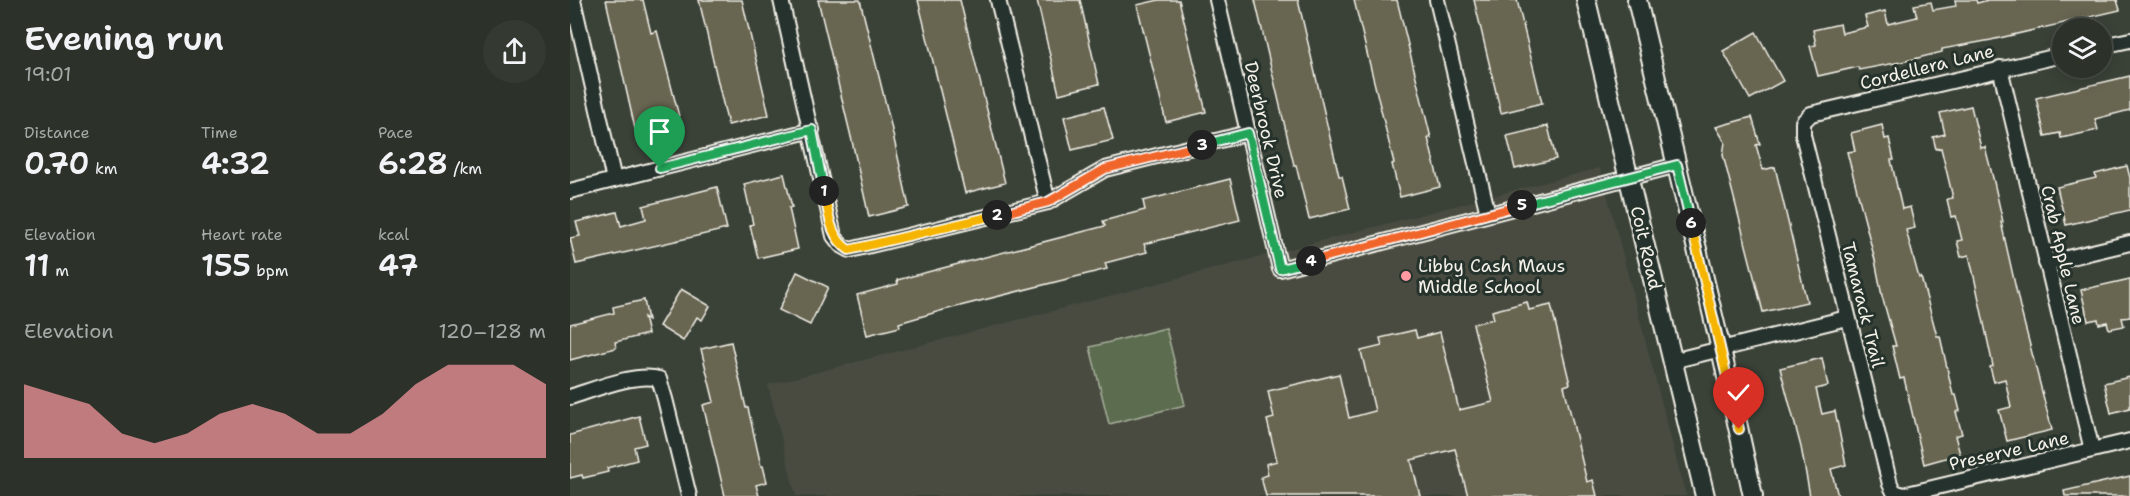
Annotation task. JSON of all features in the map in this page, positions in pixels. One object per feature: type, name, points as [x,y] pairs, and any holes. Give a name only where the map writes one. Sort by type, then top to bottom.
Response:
[{"type":"main road","name":"Coit Road","points":[[1586,0],[1705,496]]},
{"type":"main road","points":[[1637,0],[1721,349],[1753,496]]},
{"type":"street","points":[[573,0],[614,180]]},
{"type":"street","points":[[781,0],[834,236],[841,245],[849,250],[1048,202],[1105,169],[1248,133]]},
{"type":"street","points":[[998,0],[1048,202]]},
{"type":"street","name":"Deerbrook Drive","points":[[1217,0],[1280,269],[1488,214]]},
{"type":"street","points":[[1437,0],[1488,214],[1677,165]]},
{"type":"street","points":[[2112,44],[2130,40]]},
{"type":"street","name":"Cordellera Lane","points":[[1803,122],[1811,114],[2052,57]]},
{"type":"street","name":"Crab Apple Lane","points":[[2000,68],[2092,450]]},
{"type":"street","name":"Tamarack Trail","points":[[1803,122],[1803,135],[1847,318],[1890,484],[1896,494]]},
{"type":"street","points":[[570,191],[812,130]]},
{"type":"street","points":[[2046,263],[2130,243]]},
{"type":"street","points":[[1672,361],[1847,318]]},
{"type":"street","points":[[570,397],[635,378],[659,379],[689,496]]},
{"type":"street","name":"Preserve Lane","points":[[1896,494],[1903,495],[2130,441]]},
{"type":"shaded area","name":"Libby Cash Maus Middle School","points":[[1600,168],[1686,496],[796,496],[768,385]]},
{"type":"green space","points":[[1166,328],[1185,405],[1109,424],[1090,347]]},
{"type":"building","points":[[606,0],[643,0],[651,33],[657,31],[681,124],[636,133]]},
{"type":"building","points":[[699,0],[742,0],[769,115],[728,125]]},
{"type":"building","points":[[818,0],[860,0],[909,207],[869,217]]},
{"type":"building","points":[[918,0],[960,0],[1005,183],[965,193]]},
{"type":"building","points":[[1037,0],[1080,0],[1099,84],[1059,94]]},
{"type":"building","points":[[1159,0],[1179,0],[1206,112],[1166,122],[1137,5]]},
{"type":"building","points":[[1255,0],[1298,0],[1339,176],[1342,176],[1350,209],[1309,219]]},
{"type":"building","points":[[1354,0],[1397,0],[1431,138],[1428,138],[1440,187],[1400,197],[1392,164],[1394,163]]},
{"type":"building","points":[[1474,0],[1517,0],[1542,103],[1501,113]]},
{"type":"building","points":[[1955,0],[1976,0],[1977,3],[1988,0],[2117,0],[2120,10],[2086,18],[2052,18],[2052,26],[1942,49],[1942,52],[1906,61],[1859,70],[1858,67],[1818,76],[1810,46],[1816,45],[1813,30],[1840,24],[1842,33],[1868,27],[1865,16],[1885,11],[1888,24],[1917,17],[1914,5],[1931,2],[1933,10],[1956,6]]},
{"type":"building","points":[[1756,32],[1783,81],[1750,99],[1723,51]]},
{"type":"building","points":[[2130,76],[2130,110],[2095,119],[2098,130],[2061,138],[2060,133],[2045,136],[2036,98]]},
{"type":"building","points":[[1971,106],[1981,148],[1985,147],[1994,182],[2020,307],[2052,430],[2007,441],[1999,410],[2011,407],[2005,379],[1994,382],[1990,367],[1993,366],[1969,255],[1961,257],[1957,241],[1962,240],[1956,216],[1951,217],[1947,199],[1953,198],[1941,148],[1936,149],[1933,137],[1945,134],[1940,113]]},
{"type":"building","points":[[1104,107],[1113,140],[1072,150],[1064,117]]},
{"type":"building","points":[[1752,117],[1760,144],[1756,145],[1763,170],[1775,167],[1807,302],[1763,312],[1723,155],[1725,142],[1716,127]]},
{"type":"building","points":[[1882,125],[1885,139],[1889,138],[1894,160],[1891,160],[1902,209],[1910,207],[1915,228],[1906,230],[1937,336],[1940,336],[1953,395],[1956,395],[1960,411],[1956,412],[1962,434],[1955,436],[1960,454],[1924,464],[1904,378],[1900,379],[1892,346],[1896,346],[1847,152],[1855,151],[1851,133]]},
{"type":"building","points":[[1548,126],[1556,159],[1515,169],[1507,136]]},
{"type":"building","points":[[2127,166],[2130,178],[2130,210],[2066,225],[2057,187],[2096,178],[2095,174]]},
{"type":"building","points":[[784,174],[792,207],[789,208],[798,249],[758,258],[744,184]]},
{"type":"building","points":[[1230,179],[1240,220],[1144,244],[1147,252],[1105,263],[1107,269],[940,311],[899,323],[900,327],[867,335],[857,295],[898,284],[897,280],[1105,226],[1103,221],[1145,210],[1143,201]]},
{"type":"building","points":[[717,187],[727,229],[576,264],[570,238],[580,236],[576,222],[617,212],[621,226],[646,219],[643,206]]},
{"type":"building","points":[[797,272],[828,287],[810,325],[779,310]]},
{"type":"building","points":[[2130,279],[2130,317],[2122,318],[2124,326],[2109,329],[2107,322],[2099,324],[2098,319],[2088,321],[2081,290]]},
{"type":"building","points":[[681,289],[710,306],[702,320],[697,317],[683,341],[659,326]]},
{"type":"building","points":[[644,300],[648,320],[644,317],[648,334],[615,342],[616,348],[570,360],[570,324],[614,313],[613,307]]},
{"type":"building","points":[[1527,302],[1529,310],[1551,305],[1570,384],[1564,386],[1587,482],[1593,480],[1597,496],[1468,496],[1455,449],[1411,460],[1420,496],[1266,496],[1261,477],[1268,475],[1266,464],[1277,461],[1267,420],[1274,418],[1268,391],[1339,374],[1349,418],[1375,411],[1361,351],[1382,346],[1380,338],[1415,330],[1417,338],[1440,332],[1459,410],[1493,402],[1473,324],[1494,319],[1492,311]]},
{"type":"building","points":[[731,342],[746,408],[748,408],[761,466],[763,466],[767,482],[756,485],[759,496],[725,496],[703,405],[714,402],[701,349]]},
{"type":"building","points":[[1822,358],[1828,386],[1816,389],[1822,414],[1835,411],[1846,465],[1831,469],[1838,496],[1810,496],[1801,447],[1780,368]]},
{"type":"building","points":[[2130,377],[2130,408],[2111,413],[2104,383]]},
{"type":"building","points":[[639,416],[646,444],[634,447],[637,460],[607,468],[608,472],[583,478],[582,475],[570,478],[570,435]]},
{"type":"building","points":[[2130,476],[2130,496],[2065,496],[2064,491]]},
{"type":"place","name":"Libby Cash Maus Middle School","points":[[1406,276]]},
{"type":"route","points":[[660,168],[812,130],[834,236],[841,245],[849,250],[855,250],[1048,202],[1105,169],[1248,133],[1280,269],[1677,165],[1739,429]]}]
